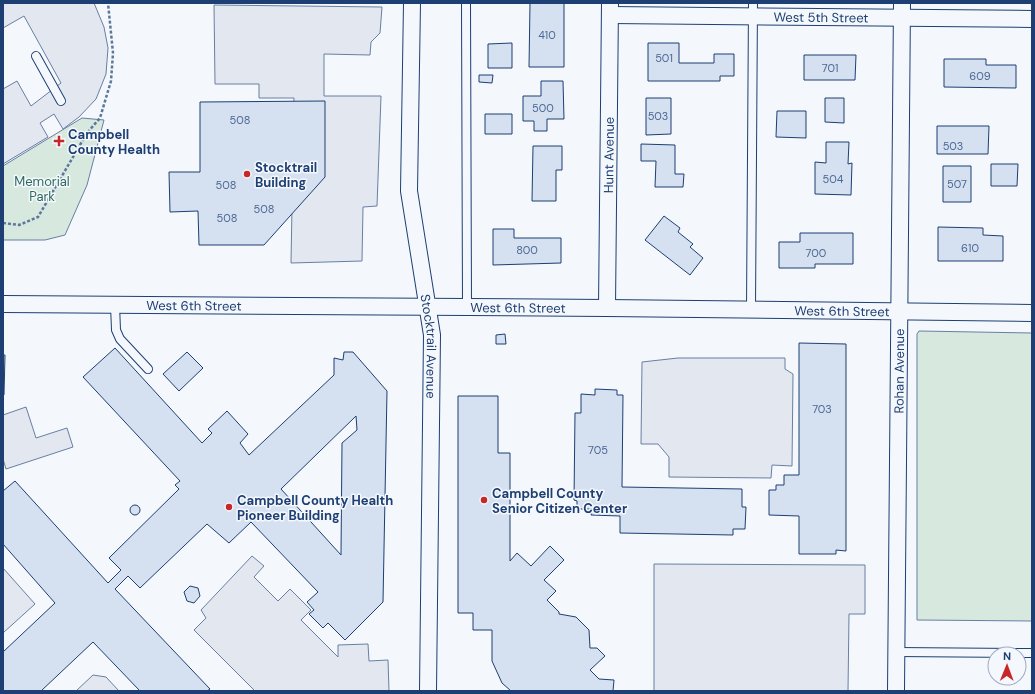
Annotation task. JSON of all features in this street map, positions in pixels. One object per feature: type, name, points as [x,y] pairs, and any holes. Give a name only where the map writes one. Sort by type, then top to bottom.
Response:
[{"type":"street","name":"Stocktrail Avenue","points":[[412,3],[409,191],[432,336],[428,691]]},
{"type":"street","name":"West 5th Street","points":[[610,9],[902,10],[1032,19]]},
{"type":"street","name":"Hunt Avenue","points":[[607,308],[610,9]]},
{"type":"street","name":"Rohan Avenue","points":[[896,691],[898,311],[902,10]]},
{"type":"street","name":"West 6th Street","points":[[3,304],[1032,312]]},
{"type":"lane","points":[[466,3],[467,307]]},
{"type":"lane","points":[[751,309],[753,10]]},
{"type":"lane","points":[[36,56],[61,101]]},
{"type":"lane","points":[[115,305],[116,330],[120,339],[148,369]]},
{"type":"lane","points":[[896,652],[1032,653]]},
{"type":"path","points":[[3,223],[19,225],[38,217],[87,133],[100,118],[111,81],[113,52],[108,3]]},
{"type":"green space","name":"Memorial Park","points":[[82,118],[104,120],[87,185],[65,235],[45,240],[3,240],[3,166]]},
{"type":"green space","points":[[919,331],[1032,333],[1032,621],[917,620],[917,334]]},
{"type":"shaded area","points":[[3,3],[94,3],[104,27],[108,48],[106,74],[96,99],[79,117],[63,129],[54,114],[40,123],[48,137],[3,164],[3,89],[17,81],[31,106],[61,83],[24,16],[3,28]]},
{"type":"shaded area","points":[[214,5],[382,7],[380,33],[371,42],[370,55],[324,54],[324,96],[381,96],[377,206],[363,207],[362,261],[291,263],[294,98],[259,98],[259,84],[215,84]]},
{"type":"shaded area","points":[[678,358],[785,358],[785,369],[793,374],[792,466],[772,465],[771,478],[669,477],[669,457],[658,444],[641,444],[642,362]]},
{"type":"shaded area","points":[[26,407],[36,438],[67,428],[73,447],[6,469],[3,459],[3,415]]},
{"type":"shaded area","points":[[252,556],[264,566],[254,577],[278,601],[290,589],[311,610],[301,620],[338,657],[338,645],[368,644],[369,661],[388,660],[389,691],[255,691],[194,630],[206,618],[201,610]]},
{"type":"shaded area","points":[[654,564],[865,565],[865,614],[849,614],[848,691],[654,691]]},
{"type":"shaded area","points":[[3,568],[35,604],[3,633]]},
{"type":"shaded area","points":[[93,675],[106,677],[119,691],[76,691]]},
{"type":"building","points":[[530,3],[564,3],[564,67],[529,67]]},
{"type":"building","points":[[512,43],[512,68],[488,68],[488,44]]},
{"type":"building","points":[[648,43],[679,43],[679,63],[714,63],[714,54],[734,54],[734,76],[720,76],[720,81],[648,81]]},
{"type":"building","points":[[804,55],[856,55],[855,80],[804,80]]},
{"type":"building","points":[[944,59],[986,59],[986,65],[1016,65],[1016,88],[944,87]]},
{"type":"building","points":[[479,75],[493,75],[492,83],[479,82]]},
{"type":"building","points":[[541,81],[563,81],[564,119],[547,119],[547,131],[534,131],[534,121],[523,121],[523,96],[541,96]]},
{"type":"building","points":[[646,98],[671,98],[671,134],[646,135]]},
{"type":"building","points":[[825,98],[844,98],[844,123],[825,122]]},
{"type":"building","name":"Stocktrail Building","points":[[325,101],[325,177],[264,245],[199,245],[198,211],[170,212],[169,172],[200,172],[200,102]]},
{"type":"building","points":[[777,111],[806,111],[806,138],[776,137]]},
{"type":"building","points":[[485,114],[512,114],[512,134],[485,134]]},
{"type":"building","points":[[937,126],[989,126],[988,154],[937,154]]},
{"type":"building","points":[[826,142],[849,142],[848,164],[852,163],[851,195],[815,194],[815,162],[826,163]]},
{"type":"building","points":[[641,144],[675,145],[675,174],[684,174],[683,187],[655,187],[656,161],[641,161]]},
{"type":"building","points":[[533,146],[562,146],[562,170],[556,170],[556,201],[532,201]]},
{"type":"building","points":[[991,164],[1018,164],[1017,186],[991,186]]},
{"type":"building","points":[[943,166],[971,166],[971,202],[943,202]]},
{"type":"building","points":[[664,216],[680,228],[678,232],[693,244],[690,247],[703,258],[690,275],[645,240]]},
{"type":"building","points":[[938,227],[983,228],[983,235],[1003,236],[1003,261],[938,261]]},
{"type":"building","points":[[493,229],[514,229],[514,238],[561,238],[561,263],[493,265]]},
{"type":"building","points":[[800,233],[853,233],[853,264],[815,264],[815,268],[779,268],[779,242],[800,242]]},
{"type":"building","points":[[505,334],[506,344],[496,344],[496,335]]},
{"type":"building","points":[[799,343],[846,344],[846,551],[836,550],[836,554],[799,554],[799,516],[769,515],[769,490],[776,490],[776,485],[784,485],[784,475],[799,475]]},
{"type":"building","name":"Campbell County Health Pioneer Building","points":[[115,348],[202,443],[212,433],[208,429],[227,411],[248,434],[240,443],[249,455],[334,375],[334,358],[343,360],[344,352],[353,352],[387,391],[383,602],[345,640],[328,623],[323,628],[309,614],[314,610],[307,602],[318,592],[251,522],[229,543],[207,524],[140,588],[128,576],[115,589],[210,689],[207,691],[140,691],[93,642],[41,691],[3,691],[3,652],[55,603],[3,544],[3,491],[15,481],[108,583],[121,570],[109,558],[179,489],[175,485],[180,481],[83,377]],"holes":[[[356,416],[357,430],[342,443],[341,555],[281,489]]]},
{"type":"building","points":[[187,352],[203,368],[179,391],[163,374]]},
{"type":"building","points":[[3,355],[5,355],[4,395],[3,395]]},
{"type":"building","points":[[595,389],[617,390],[617,395],[623,395],[622,487],[742,489],[742,507],[746,507],[745,529],[733,529],[733,535],[620,533],[620,516],[591,515],[592,509],[577,509],[577,501],[574,500],[575,413],[581,413],[581,394],[595,395]]},
{"type":"building","name":"Campbell County Senior Citizen Center","points":[[458,396],[498,396],[498,453],[510,453],[510,561],[517,553],[531,566],[550,546],[564,560],[544,580],[556,591],[547,600],[559,612],[559,614],[576,617],[589,630],[590,648],[597,648],[605,656],[590,670],[599,679],[614,680],[613,691],[511,691],[502,683],[492,661],[492,630],[473,630],[473,613],[458,613]]},
{"type":"building","points":[[133,505],[137,505],[139,506],[139,514],[133,515],[130,512],[130,508]]},
{"type":"building","points":[[190,586],[198,588],[200,596],[194,603],[187,601],[184,592]]},
{"type":"place","name":"Campbell County Health","points":[[59,141]]},
{"type":"place","name":"Stocktrail Building","points":[[247,174]]},
{"type":"place","name":"Campbell County Senior Citizen Center","points":[[484,500]]},
{"type":"place","name":"Campbell County Health Pioneer Building","points":[[229,507]]}]
